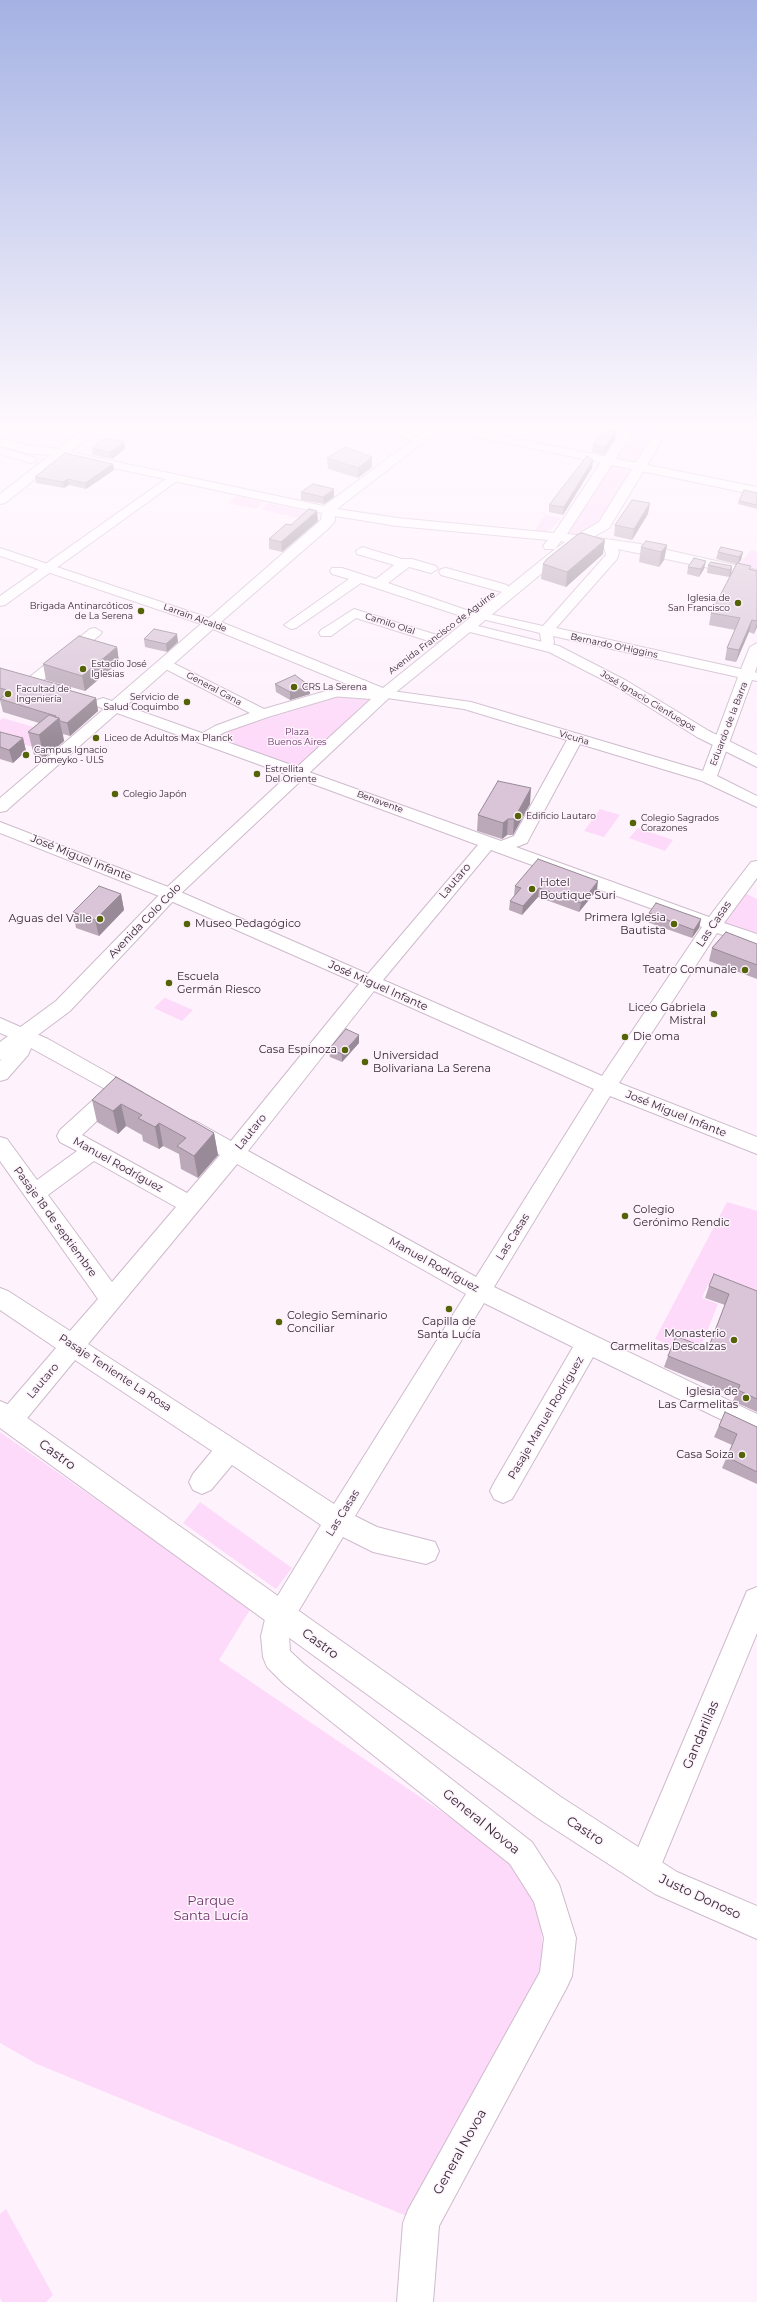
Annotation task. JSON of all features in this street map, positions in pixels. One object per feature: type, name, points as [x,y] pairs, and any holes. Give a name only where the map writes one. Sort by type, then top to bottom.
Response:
[{"type":"main road","points":[[0,807],[114,706],[317,531]]},
{"type":"main road","points":[[498,531],[578,539]]},
{"type":"main road","name":"Avenida Francisco de Aguirre","points":[[300,774],[385,694],[558,537],[562,531]]},
{"type":"main road","name":"Avenida Francisco de Aguirre","points":[[364,684],[389,675],[435,639],[469,619],[578,539],[592,531]]},
{"type":"main road","points":[[0,538],[42,565]]},
{"type":"main road","name":"Larraín Alcalde","points":[[0,552],[211,623],[364,684],[385,694]]},
{"type":"main road","name":"José Ignacio Cienfuegos","points":[[469,619],[493,634],[554,649],[622,684],[721,744],[757,762]]},
{"type":"main road","points":[[493,634],[484,628],[486,623],[503,621]]},
{"type":"main road","points":[[521,640],[533,640],[540,636],[537,630],[531,627]]},
{"type":"main road","points":[[336,693],[385,694]]},
{"type":"main road","name":"Benavente","points":[[92,699],[204,738],[300,774]]},
{"type":"main road","name":"Avenida Colo Colo","points":[[0,1053],[63,1006],[170,894],[300,774]]},
{"type":"main road","name":"Castro","points":[[5,1417],[544,1804],[644,1869]]},
{"type":"main road","name":"Justo Donoso","points":[[644,1869],[666,1883],[757,1922]]},
{"type":"street","points":[[0,602],[42,565],[93,531]]},
{"type":"street","points":[[578,539],[608,543],[757,574]]},
{"type":"street","points":[[554,649],[546,641],[547,631],[569,602],[612,556],[613,552],[608,543]]},
{"type":"street","points":[[362,551],[404,564]]},
{"type":"street","points":[[379,584],[404,564],[410,562],[431,569]]},
{"type":"street","name":"Bernardo O'Higgins","points":[[337,571],[379,584],[469,619],[503,621],[752,676]]},
{"type":"street","points":[[446,572],[502,588]]},
{"type":"street","points":[[291,625],[359,578]]},
{"type":"street","name":"Camilo Olal","points":[[326,633],[354,613],[435,639]]},
{"type":"street","points":[[33,682],[95,632]]},
{"type":"street","name":"Eduardo de la Barra","points":[[708,778],[721,744],[752,676],[757,647]]},
{"type":"street","name":"General Gana","points":[[165,663],[263,714]]},
{"type":"street","name":"Avenida Francisco de Aguirre","points":[[204,738],[220,729],[263,714],[364,684]]},
{"type":"street","name":"Vicuña","points":[[385,694],[457,702],[708,778],[757,802]]},
{"type":"street","name":"Lautaro","points":[[5,1417],[72,1345],[234,1153],[370,983],[496,845],[521,838],[576,738]]},
{"type":"street","name":"Benavente","points":[[300,774],[757,941]]},
{"type":"street","name":"José Miguel Infante","points":[[0,827],[170,894],[606,1086],[757,1146]]},
{"type":"street","name":"Las Casas","points":[[280,1615],[606,1086],[713,925],[757,866]]},
{"type":"street","points":[[0,1025],[24,1036],[153,1107]]},
{"type":"street","points":[[0,1074],[18,1054],[24,1044],[24,1036]]},
{"type":"street","name":"Manuel Rodríguez","points":[[119,1088],[67,1136],[190,1205]]},
{"type":"street","name":"Manuel Rodríguez","points":[[173,1118],[479,1290],[757,1426]]},
{"type":"street","name":"Pasaje 18 de septiembre","points":[[0,1145],[111,1299]]},
{"type":"street","points":[[34,1194],[93,1151]]},
{"type":"street","name":"Pasaje Teniente La Rosa","points":[[0,1298],[230,1448],[338,1521],[373,1539],[426,1551]]},
{"type":"street","name":"Pasaje Manuel Rodríguez","points":[[503,1491],[588,1344]]},
{"type":"street","points":[[202,1482],[230,1448]]},
{"type":"street","name":"General Novoa","points":[[280,1615],[275,1636],[277,1657],[294,1674],[521,1853],[548,1895],[560,1938],[556,1976],[421,2223],[415,2302]]},
{"type":"street","name":"Gandarillas","points":[[644,1869],[754,1616]]},
{"type":"green space","points":[[565,531],[585,531],[571,537],[562,536]]},
{"type":"green space","points":[[751,550],[757,551],[757,571],[737,567]]},
{"type":"green space","name":"Plaza Buenos Aires","points":[[341,696],[374,698],[304,766],[292,766],[225,740],[227,731]]},
{"type":"green space","points":[[3,718],[54,733],[36,748],[0,737],[0,720]]},
{"type":"green space","points":[[600,809],[620,815],[604,837],[584,831]]},
{"type":"green space","points":[[638,828],[673,840],[665,851],[629,838]]},
{"type":"green space","points":[[743,892],[757,899],[757,938],[720,924]]},
{"type":"green space","points":[[164,998],[193,1010],[182,1021],[154,1008]]},
{"type":"green space","points":[[727,1202],[757,1211],[757,1302],[708,1284],[702,1298],[718,1304],[697,1356],[655,1339]]},
{"type":"green space","name":"Parque Santa Lucía","points":[[0,1432],[251,1608],[219,1660],[514,1861],[538,1898],[545,1972],[409,2217],[37,2064],[0,2043]]},
{"type":"green space","points":[[200,1502],[292,1568],[276,1589],[183,1523]]},
{"type":"green space","points":[[6,2209],[53,2295],[46,2302],[2,2302],[0,2298],[0,2214]]},
{"type":"building","points":[[278,531],[293,531],[281,542],[269,539]]},
{"type":"building","points":[[582,533],[605,540],[567,572],[543,564],[547,559],[577,535]]},
{"type":"building","points":[[646,541],[667,545],[661,552],[641,547]]},
{"type":"building","points":[[721,547],[743,552],[739,557],[718,552]]},
{"type":"building","points":[[694,558],[706,561],[701,569],[688,567]]},
{"type":"building","points":[[711,562],[732,566],[730,570],[708,565]]},
{"type":"building","points":[[737,563],[751,566],[749,569],[757,571],[757,621],[752,620],[739,650],[727,648],[740,618],[711,613]]},
{"type":"building","points":[[154,629],[177,634],[166,644],[144,639]]},
{"type":"building","points":[[79,636],[117,647],[82,676],[43,664]]},
{"type":"building","points":[[0,668],[71,688],[68,690],[96,698],[67,723],[60,721],[59,718],[55,717],[56,716],[0,699],[10,691],[0,688]]},
{"type":"building","points":[[295,675],[310,686],[290,692],[275,684]]},
{"type":"building","points":[[49,715],[59,718],[39,735],[28,732]]},
{"type":"building","points":[[0,732],[23,738],[9,750],[0,747]]},
{"type":"building","points":[[498,781],[531,788],[514,819],[508,819],[503,823],[478,815]]},
{"type":"building","points":[[538,859],[598,881],[581,903],[539,888],[523,906],[510,901],[521,888],[515,886]]},
{"type":"building","points":[[99,886],[121,894],[95,920],[73,912]]},
{"type":"building","points":[[656,903],[701,919],[694,930],[649,913]]},
{"type":"building","points":[[726,932],[757,944],[757,965],[712,948]]},
{"type":"building","points":[[346,1029],[359,1035],[342,1054],[329,1049]]},
{"type":"building","points":[[116,1077],[214,1133],[194,1156],[177,1146],[186,1138],[159,1123],[155,1127],[138,1118],[142,1115],[121,1104],[113,1111],[92,1100]]},
{"type":"building","points":[[714,1274],[757,1291],[757,1399],[738,1390],[740,1385],[668,1356],[676,1336],[708,1349],[729,1294],[709,1286]]},
{"type":"building","points":[[725,1412],[757,1427],[757,1472],[727,1457],[737,1434],[719,1426]]},
{"type":"place","name":"Iglesia de San Francisco","points":[[738,603]]},
{"type":"place","name":"Brigada Antinarcóticos de La Serena","points":[[141,611]]},
{"type":"place","name":"Estadio José Iglesias","points":[[83,669]]},
{"type":"place","name":"CRS La Serena","points":[[294,687]]},
{"type":"place","name":"Facultad de Ingeniería","points":[[8,694]]},
{"type":"place","name":"Servicio de Salud Coquimbo","points":[[187,702]]},
{"type":"place","name":"Liceo de Adultos Max Planck","points":[[96,738]]},
{"type":"place","name":"Campus Ignacio Domeyko - ULS","points":[[26,755]]},
{"type":"place","name":"Estrellita Del Oriente","points":[[257,774]]},
{"type":"place","name":"Colegio Japón","points":[[115,794]]},
{"type":"place","name":"Edificio Lautaro","points":[[518,816]]},
{"type":"place","name":"Colegio Sagrados Corazones","points":[[633,823]]},
{"type":"place","name":"Hotel Boutique Suri","points":[[532,889]]},
{"type":"place","name":"Aguas del Valle","points":[[100,919]]},
{"type":"place","name":"Museo Pedagógico","points":[[187,924]]},
{"type":"place","name":"Primera Iglesia Bautista","points":[[674,924]]},
{"type":"place","name":"Teatro Comunale","points":[[745,970]]},
{"type":"place","name":"Escuela Germán Riesco","points":[[169,983]]},
{"type":"place","name":"Liceo Gabriela Mistral","points":[[714,1014]]},
{"type":"place","name":"Die oma","points":[[625,1037]]},
{"type":"place","name":"Casa Espinoza","points":[[345,1050]]},
{"type":"place","name":"Universidad Bolivariana La Serena","points":[[365,1062]]},
{"type":"place","name":"Colegio Gerónimo Rendic","points":[[625,1216]]},
{"type":"place","name":"Capilla de Santa Lucía","points":[[449,1309]]},
{"type":"place","name":"Colegio Seminario Conciliar","points":[[279,1322]]},
{"type":"place","name":"Monasterio Carmelitas Descalzas","points":[[734,1340]]},
{"type":"place","name":"Iglesia de Las Carmelitas","points":[[746,1398]]},
{"type":"place","name":"Casa Soiza","points":[[742,1455]]}]
